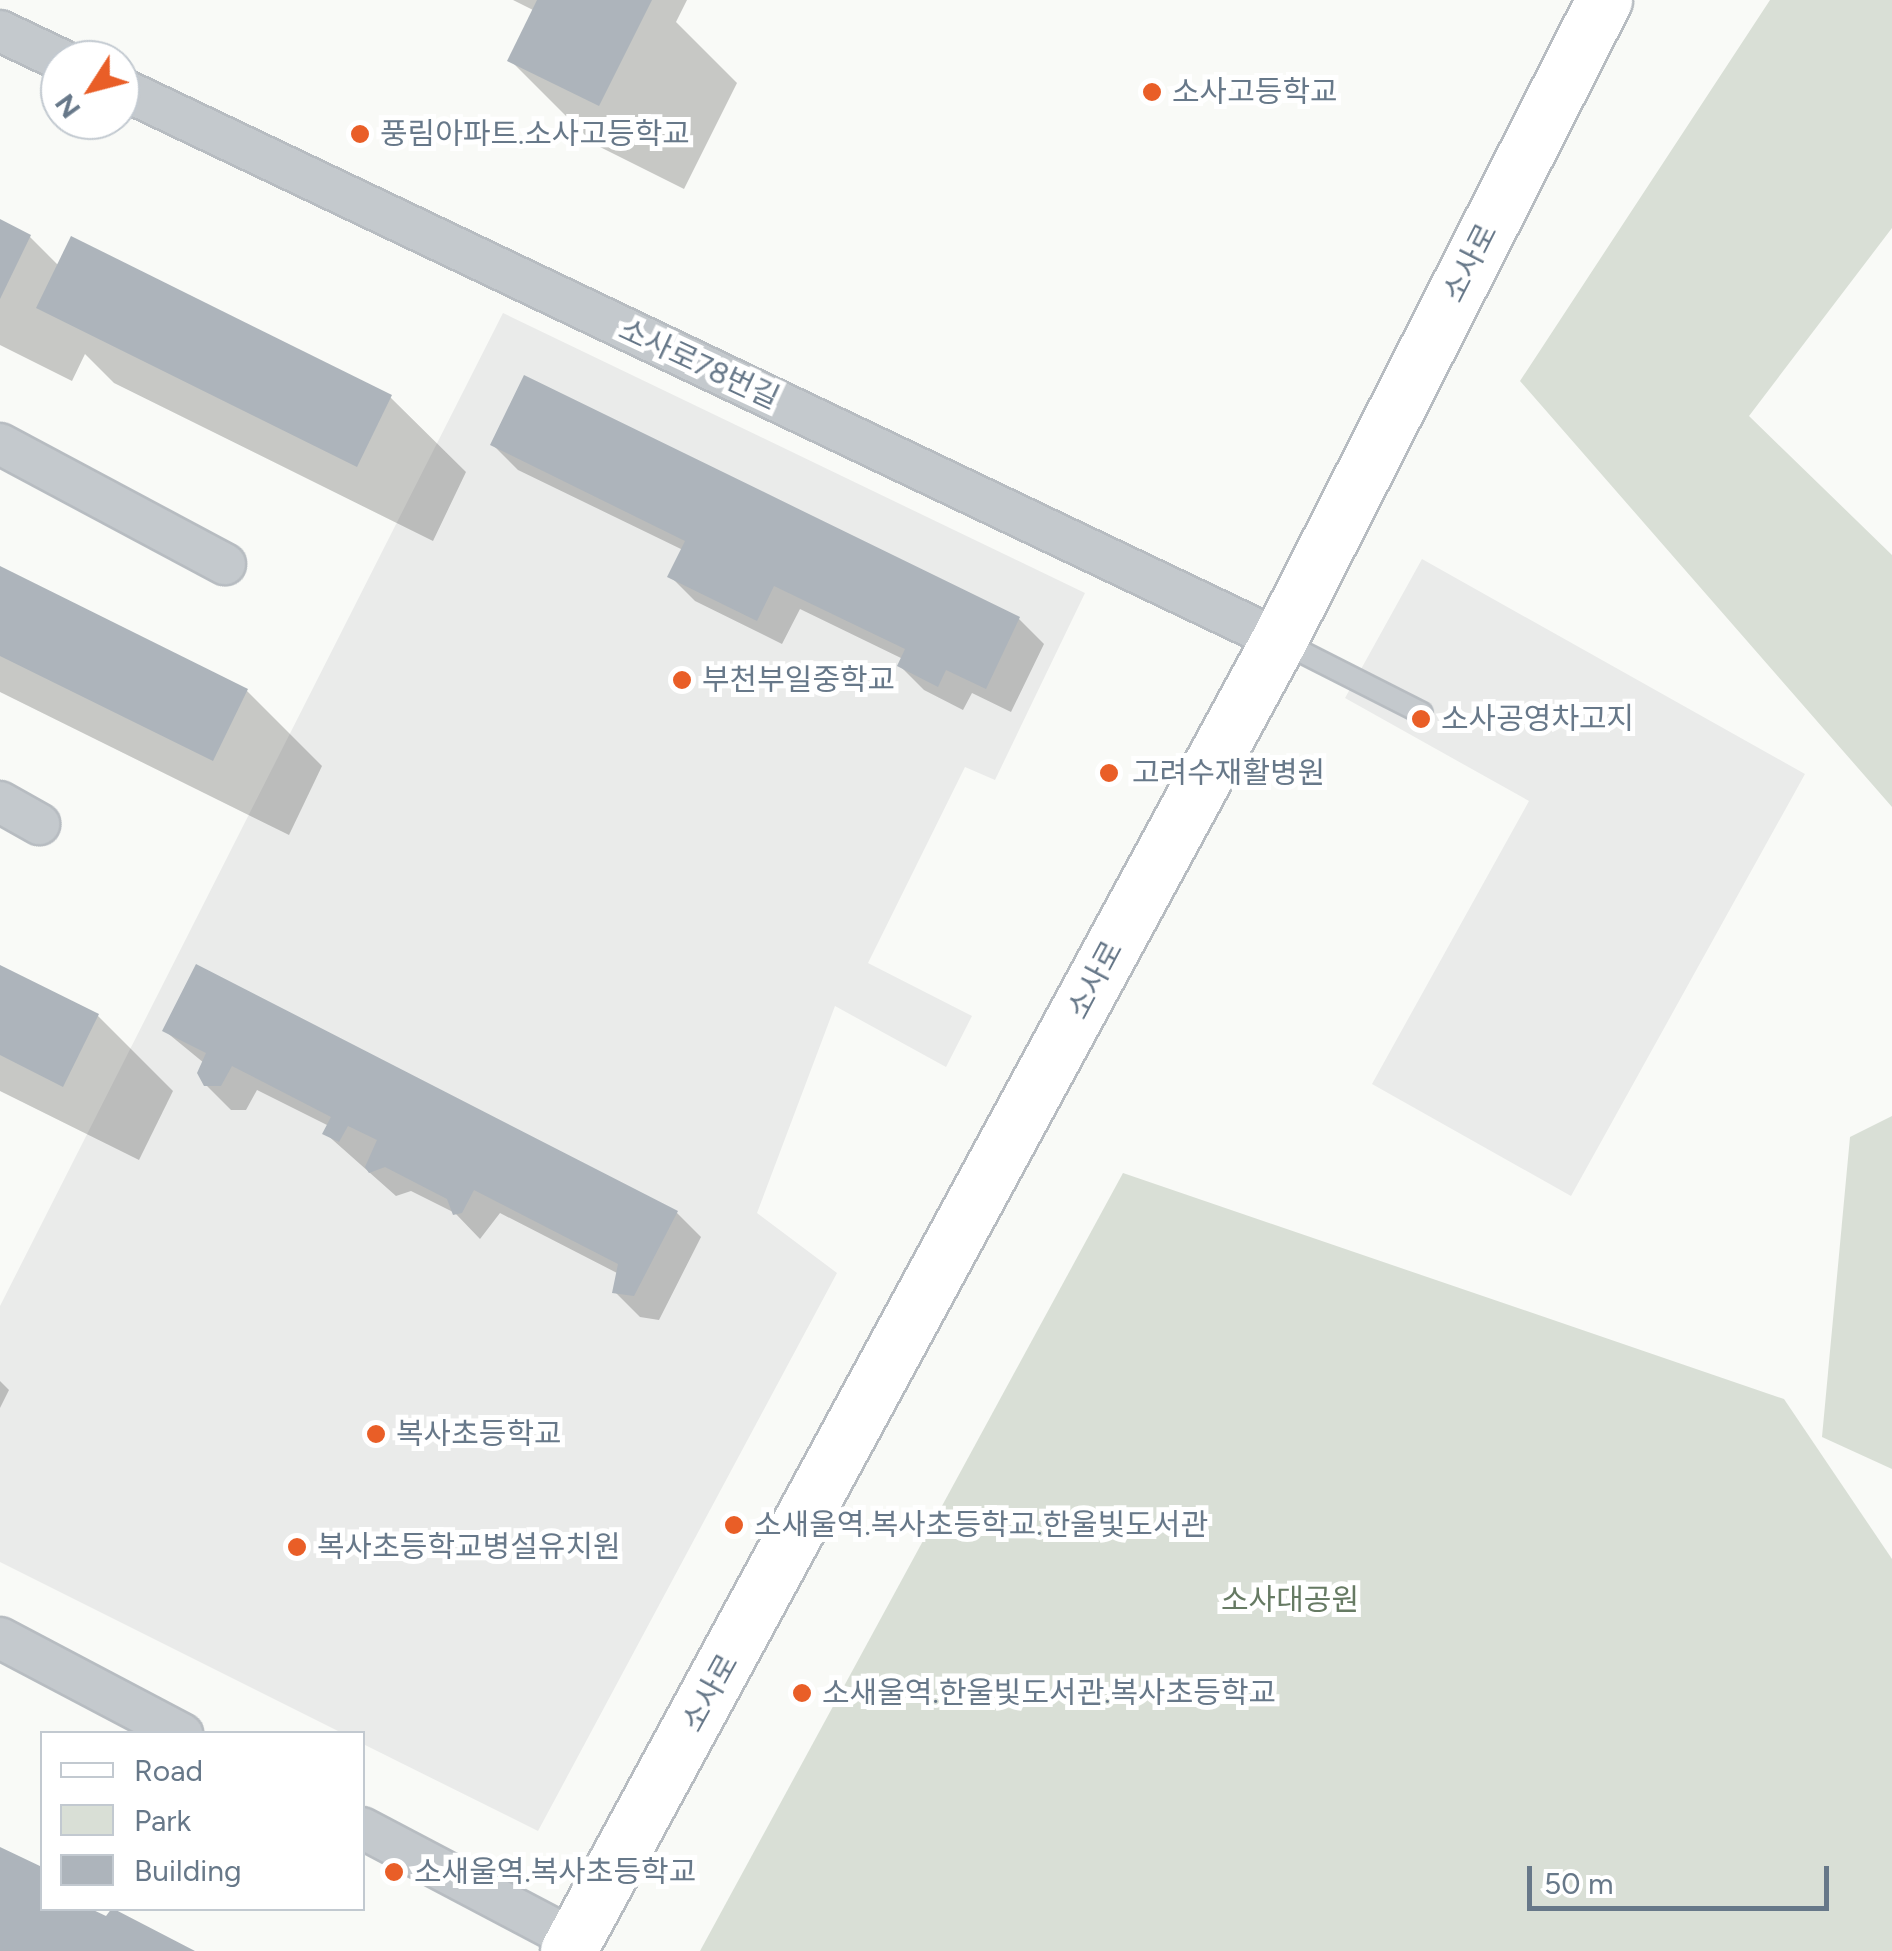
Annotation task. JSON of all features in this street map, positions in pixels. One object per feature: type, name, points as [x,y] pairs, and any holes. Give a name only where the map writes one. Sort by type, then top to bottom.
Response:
[{"type":"street","name":"소사로","points":[[571,1945],[1278,640],[1604,0]]},
{"type":"street","points":[[0,31],[40,50]]},
{"type":"street","name":"소사로78번길","points":[[140,98],[1278,640]]},
{"type":"street","points":[[0,444],[225,564]]},
{"type":"street","points":[[0,802],[39,824]]},
{"type":"street","points":[[0,1638],[176,1731]]},
{"type":"street","points":[[365,1830],[571,1945]]},
{"type":"lane","points":[[1278,640],[1422,714]]},
{"type":"shaded area","points":[[503,313],[1085,593],[995,780],[965,767],[868,963],[972,1016],[946,1067],[835,1006],[757,1213],[837,1273],[538,1831],[365,1745],[365,1731],[338,1731],[0,1562],[0,1306]]},
{"type":"shaded area","name":"소사공영차고지","points":[[1422,559],[1805,774],[1571,1196],[1372,1084],[1529,801],[1345,698]]},
{"type":"green space","points":[[1770,0],[1892,0],[1892,228],[1749,416],[1892,555],[1892,807],[1520,381]]},
{"type":"green space","points":[[1892,1116],[1892,1469],[1822,1437],[1850,1137]]},
{"type":"green space","name":"소사대공원","points":[[1123,1173],[1784,1399],[1892,1559],[1892,1951],[700,1951]]},
{"type":"building","points":[[537,0],[652,0],[599,106],[507,61]]},
{"type":"building","points":[[0,219],[31,235],[0,299]]},
{"type":"building","points":[[71,236],[392,395],[357,467],[36,308]]},
{"type":"building","points":[[524,375],[1020,617],[986,689],[946,670],[938,687],[897,666],[905,649],[774,586],[757,621],[667,577],[685,541],[490,445]]},
{"type":"building","points":[[0,566],[248,689],[213,761],[0,656]]},
{"type":"building","points":[[196,964],[678,1211],[634,1296],[612,1293],[618,1264],[474,1190],[462,1213],[453,1215],[447,1199],[385,1167],[369,1173],[365,1167],[377,1140],[348,1126],[339,1142],[322,1134],[331,1117],[232,1066],[221,1086],[204,1086],[197,1073],[206,1053],[162,1031]]},
{"type":"building","points":[[0,965],[99,1014],[63,1087],[0,1055]]},
{"type":"building","points":[[0,1847],[40,1866],[40,1911],[95,1911],[106,1916],[110,1911],[118,1911],[195,1951],[0,1951]]},
{"type":"place","name":"소사고등학교","points":[[1152,92]]},
{"type":"place","name":"풍림아파트.소사고등학교","points":[[360,134]]},
{"type":"place","name":"부천부일중학교","points":[[682,680]]},
{"type":"place","name":"소사공영차고지","points":[[1421,719]]},
{"type":"place","name":"고려수재활병원","points":[[1109,773]]},
{"type":"place","name":"복사초등학교","points":[[376,1434]]},
{"type":"place","name":"소새울역.복사초등학교.한울빛도서관","points":[[734,1525]]},
{"type":"place","name":"복사초등학교병설유치원","points":[[297,1547]]},
{"type":"place","name":"소새울역.한울빛도서관.복사초등학교","points":[[802,1693]]},
{"type":"place","name":"소새울역.복사초등학교","points":[[394,1872]]}]
